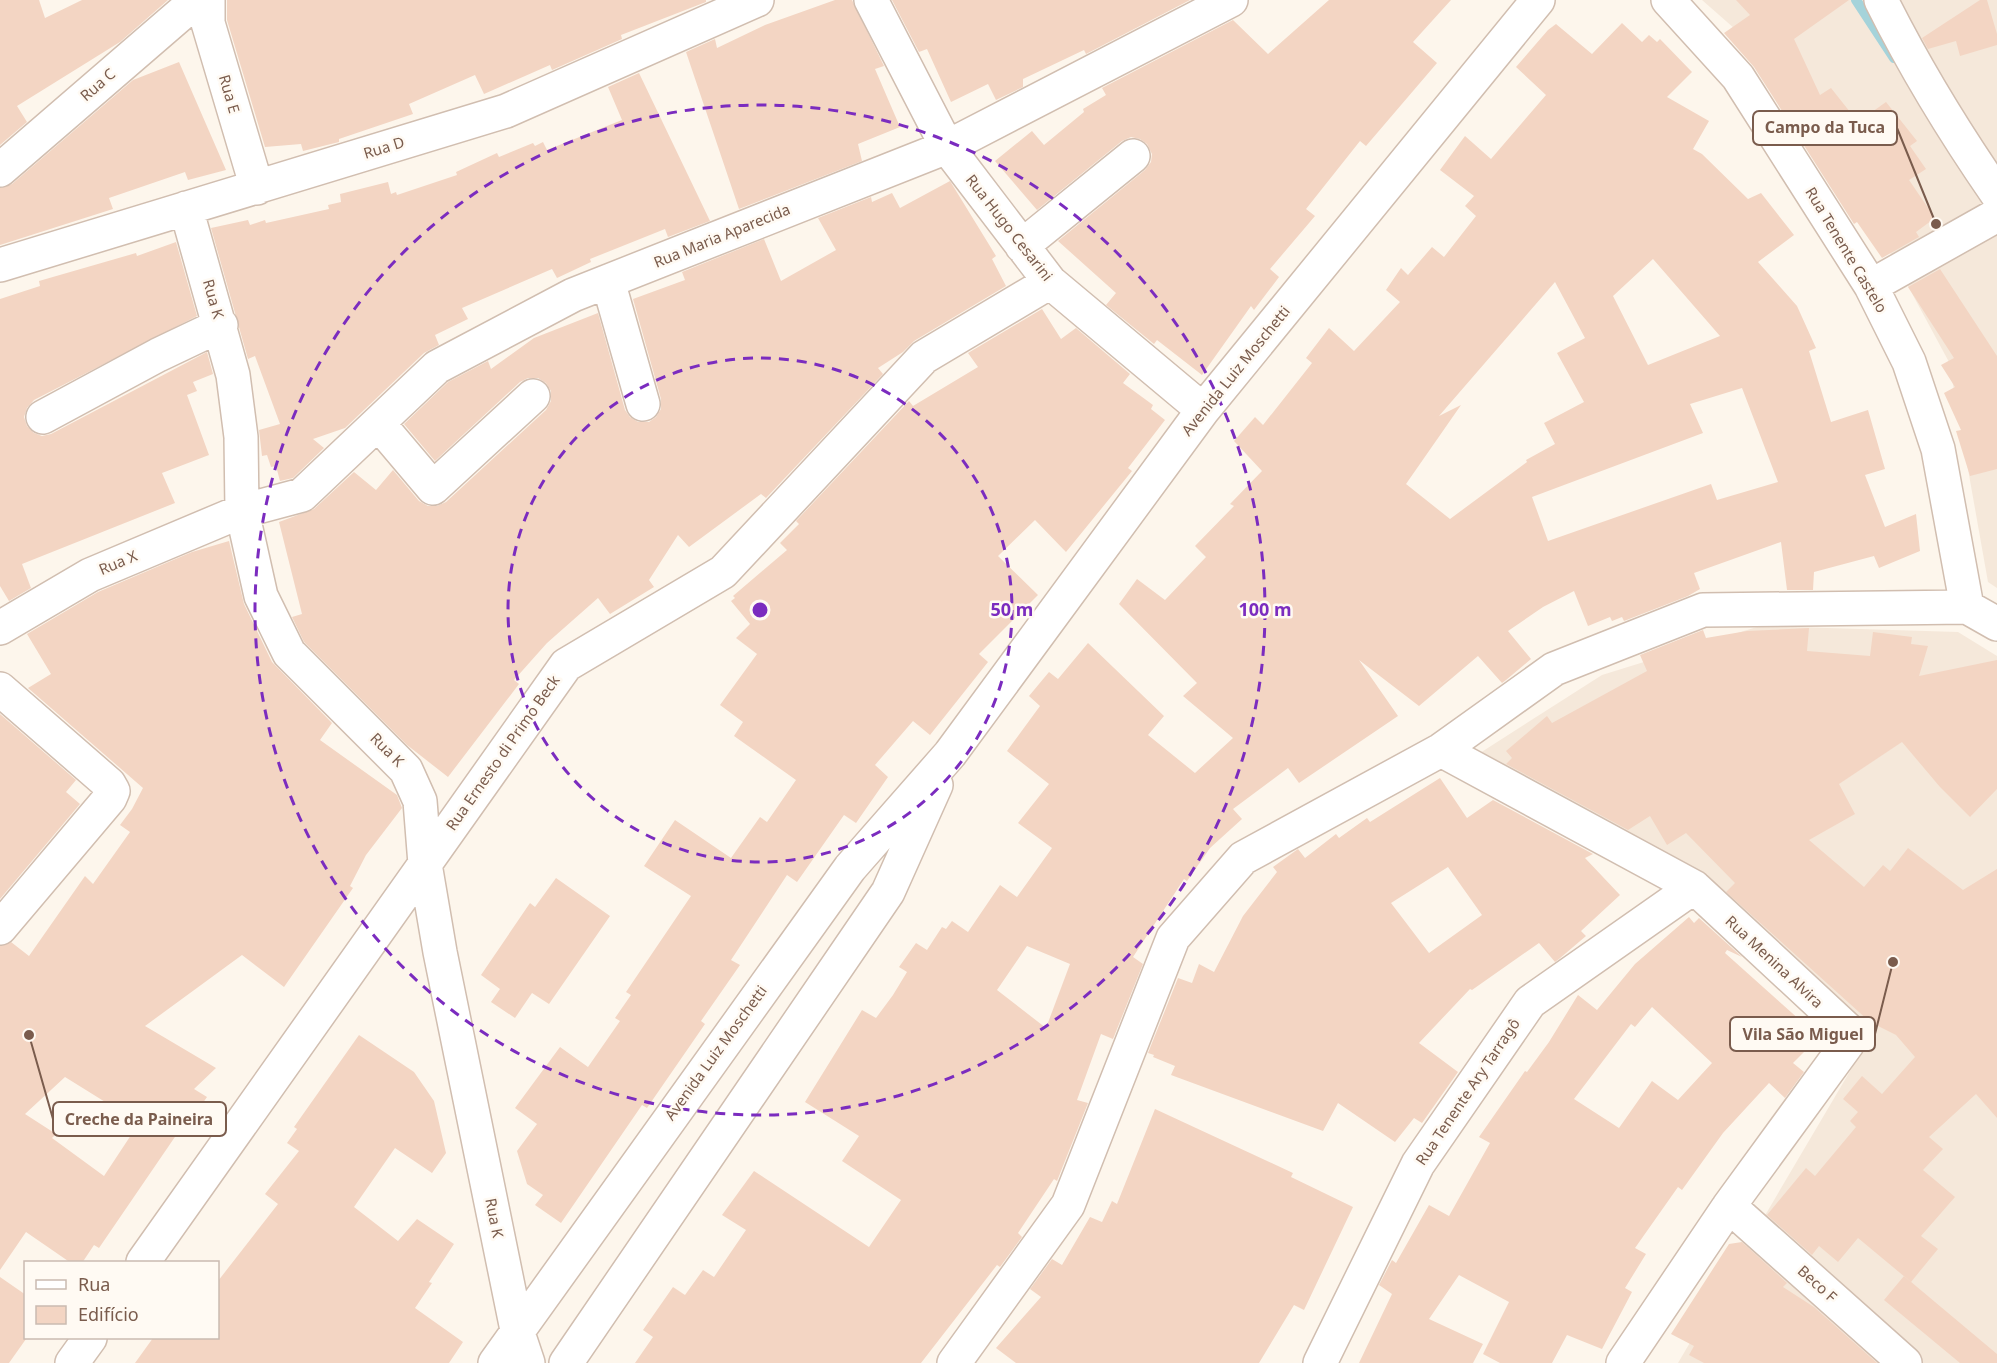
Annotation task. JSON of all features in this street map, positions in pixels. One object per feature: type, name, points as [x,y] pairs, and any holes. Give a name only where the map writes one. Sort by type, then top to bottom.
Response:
[{"type":"street","name":"Rua C","points":[[0,170],[197,0]]},
{"type":"street","name":"Rua E","points":[[208,0],[208,23],[257,188]]},
{"type":"street","name":"Rua D","points":[[0,265],[506,111],[756,0]]},
{"type":"street","name":"Rua Hugo Cesarini","points":[[871,0],[947,147],[1050,282],[1203,410]]},
{"type":"street","name":"Rua Maria Aparecida","points":[[242,511],[302,495],[437,367],[573,295],[947,147],[1231,0]]},
{"type":"street","name":"Avenida Luiz Moschetti","points":[[495,1363],[850,868],[950,754],[1203,410],[1538,0]]},
{"type":"street","name":"Rua Tenente Castelo","points":[[1668,0],[1738,77],[1871,286],[1909,362],[1938,449],[1967,607]]},
{"type":"street","points":[[1881,0],[1914,66],[1946,120],[1997,194]]},
{"type":"street","points":[[1022,246],[1133,156]]},
{"type":"street","name":"Rua K","points":[[186,208],[221,325],[233,375],[241,437],[242,511],[261,596],[289,653],[406,770],[420,801],[425,864],[517,1330],[528,1363]]},
{"type":"street","points":[[1871,286],[1997,215]]},
{"type":"street","points":[[608,281],[644,404]]},
{"type":"street","name":"Rua Ernesto di Primo Beck","points":[[144,1261],[566,665],[723,572],[924,357],[1050,282]]},
{"type":"street","points":[[43,417],[158,355],[221,325]]},
{"type":"street","points":[[378,423],[433,488],[533,396]]},
{"type":"street","name":"Rua X","points":[[0,628],[90,574],[242,511]]},
{"type":"street","points":[[954,1363],[1068,1205],[1173,938],[1243,858],[1441,750],[1554,669],[1703,610],[1967,607],[1997,624]]},
{"type":"street","points":[[0,689],[109,784],[113,791],[110,798],[0,928]]},
{"type":"street","name":"Rua Menina Alvira","points":[[1441,750],[1694,887],[1849,1031],[1848,1043],[1729,1206],[1623,1363]]},
{"type":"street","name":"Avenida Luiz Moschetti","points":[[566,1363],[888,892],[950,754]]},
{"type":"street","name":"Rua Tenente Ary Tarragô","points":[[1320,1363],[1418,1164],[1530,1002],[1694,887]]},
{"type":"street","name":"Beco F","points":[[1729,1206],[1905,1363]]},
{"type":"street","points":[[72,1363],[89,1339]]},
{"type":"shaded area","points":[[1702,0],[1997,0],[1997,588],[1988,582],[1949,362],[1800,86]]},
{"type":"shaded area","points":[[1760,626],[1958,632],[1997,656],[1997,1363],[1678,1363],[1869,1039],[1710,884],[1480,753],[1602,675]]},
{"type":"building","points":[[0,0],[39,0],[45,18],[82,0],[168,0],[120,42],[17,106],[27,122],[0,145]]},
{"type":"building","points":[[227,0],[706,0],[706,2],[621,35],[622,39],[552,70],[550,65],[484,94],[475,75],[409,104],[413,114],[339,139],[339,142],[303,151],[301,144],[265,147],[227,20]]},
{"type":"building","points":[[835,0],[852,0],[884,66],[875,69],[900,127],[858,144],[862,161],[739,209],[686,52],[715,39],[717,48],[765,25]]},
{"type":"building","points":[[892,0],[1190,0],[1086,54],[1084,50],[1023,79],[1023,87],[996,100],[988,84],[951,102],[927,49],[919,52]]},
{"type":"building","points":[[1329,0],[1451,0],[1413,42],[1437,63],[1366,146],[1360,141],[1306,209],[1315,216],[1270,269],[1279,277],[1254,310],[1251,306],[1202,375],[1157,340],[1154,344],[1106,305],[1116,293],[1058,241],[1145,170],[1151,162],[1152,154],[1147,144],[1131,137],[1122,141],[1037,210],[995,161],[1032,131],[1044,145],[1084,112],[1083,109],[1106,95],[1102,88],[1233,20],[1268,54]]},
{"type":"building","points":[[1736,0],[1849,0],[1794,39],[1820,95],[1831,88],[1858,122],[1886,102],[1917,141],[1910,146],[1926,169],[1909,180],[1935,218],[1916,232],[1919,237],[1882,258],[1857,222],[1854,224],[1754,67],[1724,33],[1750,15]]},
{"type":"building","points":[[1980,0],[1987,0],[1997,34],[1997,45],[1960,56],[1956,41],[1928,49],[1922,38]]},
{"type":"building","points":[[1622,23],[1642,42],[1649,35],[1657,42],[1660,39],[1692,72],[1667,97],[1709,121],[1693,149],[1702,154],[1748,199],[1761,193],[1794,235],[1758,262],[1797,306],[1816,348],[1809,351],[1831,422],[1868,410],[1885,469],[1865,475],[1885,527],[1916,514],[1920,551],[1879,568],[1874,556],[1814,572],[1813,590],[1787,590],[1781,542],[1694,573],[1700,589],[1688,596],[1624,621],[1622,617],[1612,621],[1610,617],[1588,626],[1574,591],[1543,607],[1508,631],[1531,659],[1502,683],[1478,656],[1419,706],[1359,660],[1398,716],[1299,783],[1288,768],[1233,809],[1242,819],[1210,848],[1187,881],[1184,879],[1133,957],[1143,964],[1113,1039],[1101,1034],[1077,1100],[1088,1103],[1057,1181],[1054,1179],[1018,1233],[1022,1237],[1000,1267],[997,1265],[921,1363],[635,1363],[653,1337],[643,1330],[673,1287],[685,1295],[703,1270],[714,1277],[746,1230],[722,1215],[754,1171],[869,1247],[901,1200],[842,1161],[859,1136],[805,1102],[862,1010],[876,1018],[893,995],[907,972],[899,967],[916,943],[927,950],[942,927],[946,929],[952,921],[968,932],[1000,885],[1017,897],[1052,848],[1018,823],[1049,784],[1007,751],[1040,706],[1029,696],[1049,672],[1058,679],[1088,643],[1164,716],[1148,735],[1195,773],[1233,738],[1183,696],[1197,683],[1119,604],[1137,579],[1165,600],[1206,557],[1195,546],[1234,506],[1230,504],[1262,471],[1234,441],[1255,417],[1263,425],[1312,363],[1306,358],[1329,328],[1354,351],[1400,302],[1386,290],[1401,268],[1408,275],[1432,247],[1444,257],[1476,216],[1465,206],[1474,196],[1440,170],[1465,136],[1491,159],[1546,95],[1516,67],[1556,24],[1592,54]],"holes":[[[1653,259],[1720,336],[1648,365],[1613,296]],[[1555,282],[1585,338],[1557,353],[1584,402],[1544,423],[1555,444],[1526,460],[1527,462],[1450,519],[1406,484],[1461,405],[1439,416]],[[1742,388],[1778,482],[1717,500],[1711,484],[1548,541],[1532,497],[1703,433],[1690,404]],[[1027,946],[1070,964],[1046,1028],[997,990]]]},
{"type":"building","points":[[179,62],[226,170],[188,180],[185,172],[109,198],[113,209],[0,245],[0,188],[12,184],[133,80]]},
{"type":"building","points":[[639,73],[710,221],[668,237],[665,229],[590,259],[591,262],[557,278],[552,269],[462,308],[468,319],[435,335],[439,345],[424,353],[345,428],[313,439],[324,448],[293,478],[280,481],[276,466],[271,467],[267,455],[262,456],[259,430],[280,424],[255,356],[248,359],[211,228],[248,220],[250,225],[265,220],[266,223],[329,209],[328,205],[341,202],[340,194],[388,182],[391,194],[396,192],[397,195],[457,175],[456,172],[497,153],[499,157],[533,143],[535,146],[543,142],[547,150],[622,120],[608,87]]},
{"type":"building","points":[[950,181],[996,256],[992,259],[1006,286],[914,341],[903,352],[878,368],[883,374],[766,498],[761,494],[689,547],[678,535],[649,580],[654,587],[610,614],[598,598],[547,643],[514,680],[519,684],[448,777],[407,745],[304,642],[292,617],[302,614],[279,522],[314,509],[354,472],[376,490],[393,470],[419,501],[428,506],[437,506],[446,502],[546,410],[551,401],[551,391],[546,383],[538,378],[528,378],[520,382],[435,461],[404,424],[448,382],[488,361],[491,369],[534,338],[598,313],[625,410],[638,422],[649,422],[661,409],[661,399],[633,299],[685,280],[682,272],[764,239],[781,281],[836,250],[818,218],[871,197],[872,202],[892,193],[900,208]]},
{"type":"building","points":[[176,242],[197,316],[34,400],[27,408],[24,417],[27,426],[34,433],[42,436],[51,434],[207,352],[213,374],[193,382],[197,391],[187,395],[209,455],[162,473],[175,503],[22,564],[31,588],[9,601],[0,586],[0,299],[40,286],[39,281],[136,253],[137,256]]},
{"type":"building","points":[[1940,269],[1997,356],[1997,469],[1970,476],[1956,431],[1961,430],[1944,393],[1955,387],[1941,365],[1954,358],[1908,287]]},
{"type":"building","points":[[1042,309],[1061,339],[1076,328],[1130,374],[1123,383],[1153,405],[1151,409],[1165,420],[1128,468],[1132,471],[1066,552],[1035,520],[998,556],[1038,595],[979,654],[988,662],[930,735],[913,721],[875,765],[888,777],[856,823],[844,815],[797,882],[787,875],[731,960],[740,965],[701,1021],[705,1024],[647,1108],[642,1105],[561,1223],[535,1205],[543,1195],[527,1184],[517,1151],[537,1124],[515,1108],[560,1047],[588,1067],[620,1021],[615,1018],[631,995],[626,992],[691,896],[644,866],[675,820],[731,858],[760,817],[767,822],[796,780],[734,736],[743,722],[720,705],[757,654],[736,638],[750,624],[731,601],[735,598],[733,596],[787,550],[780,543],[799,524],[796,521],[909,401],[913,406],[978,367],[968,353]]},
{"type":"building","points":[[229,541],[244,604],[272,662],[332,723],[320,740],[397,795],[402,808],[366,855],[350,886],[353,888],[284,987],[242,955],[145,1026],[216,1068],[194,1089],[207,1097],[182,1133],[179,1131],[99,1248],[94,1245],[83,1261],[68,1261],[26,1232],[0,1270],[0,946],[11,942],[29,956],[85,876],[93,884],[130,832],[120,825],[143,788],[28,688],[51,674],[27,634],[98,592],[192,552]],"holes":[[[65,1077],[139,1123],[104,1176],[52,1138],[56,1134],[25,1114]]]},
{"type":"building","points":[[1809,628],[1807,651],[1870,656],[1873,632],[1912,637],[1911,644],[1928,646],[1919,676],[1997,660],[1997,789],[1970,817],[1940,787],[1902,742],[1839,784],[1855,814],[1809,840],[1864,887],[1883,865],[1890,871],[1908,848],[1963,890],[1997,869],[1997,1118],[1976,1094],[1929,1137],[1943,1149],[1923,1170],[1955,1197],[1921,1236],[1938,1249],[1911,1282],[1858,1238],[1838,1262],[1819,1246],[1812,1255],[1767,1215],[1806,1168],[1815,1176],[1856,1127],[1850,1121],[1858,1112],[1843,1099],[1862,1076],[1882,1094],[1915,1057],[1896,1035],[1870,1022],[1726,892],[1735,883],[1686,833],[1667,845],[1650,816],[1628,830],[1506,764],[1512,758],[1506,751],[1547,716],[1552,723],[1647,671],[1640,655],[1703,630],[1706,638],[1747,631]]},
{"type":"building","points":[[0,714],[76,780],[66,792],[80,804],[0,899]]},
{"type":"building","points":[[1440,778],[1467,818],[1493,800],[1593,854],[1585,858],[1620,895],[1581,931],[1586,936],[1555,962],[1539,943],[1472,990],[1470,989],[1419,1043],[1458,1072],[1422,1123],[1414,1118],[1395,1142],[1338,1103],[1323,1131],[1171,1075],[1175,1066],[1148,1053],[1178,978],[1192,983],[1199,964],[1214,972],[1243,916],[1277,872],[1273,867],[1298,849],[1305,858],[1336,834],[1339,838],[1367,818],[1370,822]],"holes":[[[1448,867],[1482,915],[1429,953],[1391,903]]]},
{"type":"building","points":[[556,878],[610,916],[549,1004],[532,993],[515,1018],[491,1002],[500,989],[481,975],[530,903],[535,907]]},
{"type":"building","points":[[1689,917],[1694,923],[1699,918],[1742,957],[1727,950],[1725,953],[1801,1021],[1798,1024],[1814,1042],[1793,1063],[1804,1072],[1785,1098],[1769,1083],[1723,1133],[1682,1190],[1678,1187],[1635,1248],[1646,1254],[1625,1288],[1632,1292],[1602,1349],[1567,1335],[1552,1363],[1500,1363],[1483,1354],[1509,1302],[1459,1275],[1429,1319],[1483,1344],[1473,1363],[1359,1363],[1392,1294],[1379,1285],[1392,1260],[1396,1263],[1429,1205],[1449,1216],[1490,1143],[1479,1137],[1525,1071],[1527,1072],[1549,1042],[1578,995],[1597,1010],[1635,964]],"holes":[[[1652,1007],[1712,1063],[1678,1100],[1652,1081],[1619,1128],[1574,1099],[1631,1024],[1635,1027]]]},
{"type":"building","points":[[359,1035],[414,1072],[434,1101],[446,1153],[432,1173],[395,1148],[354,1207],[398,1241],[417,1219],[454,1244],[415,1308],[463,1342],[449,1363],[135,1363],[152,1339],[219,1339],[219,1280],[278,1204],[265,1194],[299,1151],[287,1143],[297,1129],[294,1127]]},
{"type":"building","points":[[1155,1109],[1293,1173],[1291,1177],[1353,1207],[1304,1310],[1294,1305],[1259,1363],[1016,1363],[996,1348],[1041,1297],[1030,1289],[1052,1259],[1062,1265],[1090,1217],[1102,1222],[1112,1201],[1117,1204]]},
{"type":"building","points":[[1742,1242],[1787,1283],[1783,1287],[1814,1307],[1877,1363],[1704,1363],[1689,1355],[1694,1346],[1671,1334],[1729,1244]]},
{"type":"building","points":[[1904,1276],[1997,1354],[1997,1363],[1960,1363],[1884,1300]]},
{"type":"building","points":[[0,1277],[24,1294],[24,1339],[26,1339],[9,1363],[0,1363]]},
{"type":"waterway","points":[[1856,0],[1894,58]]},
{"type":"place","name":"Campo da Tuca","points":[[1936,224]]},
{"type":"place","name":"Vila São Miguel","points":[[1893,962]]},
{"type":"place","name":"Creche da Paineira","points":[[29,1035]]}]
